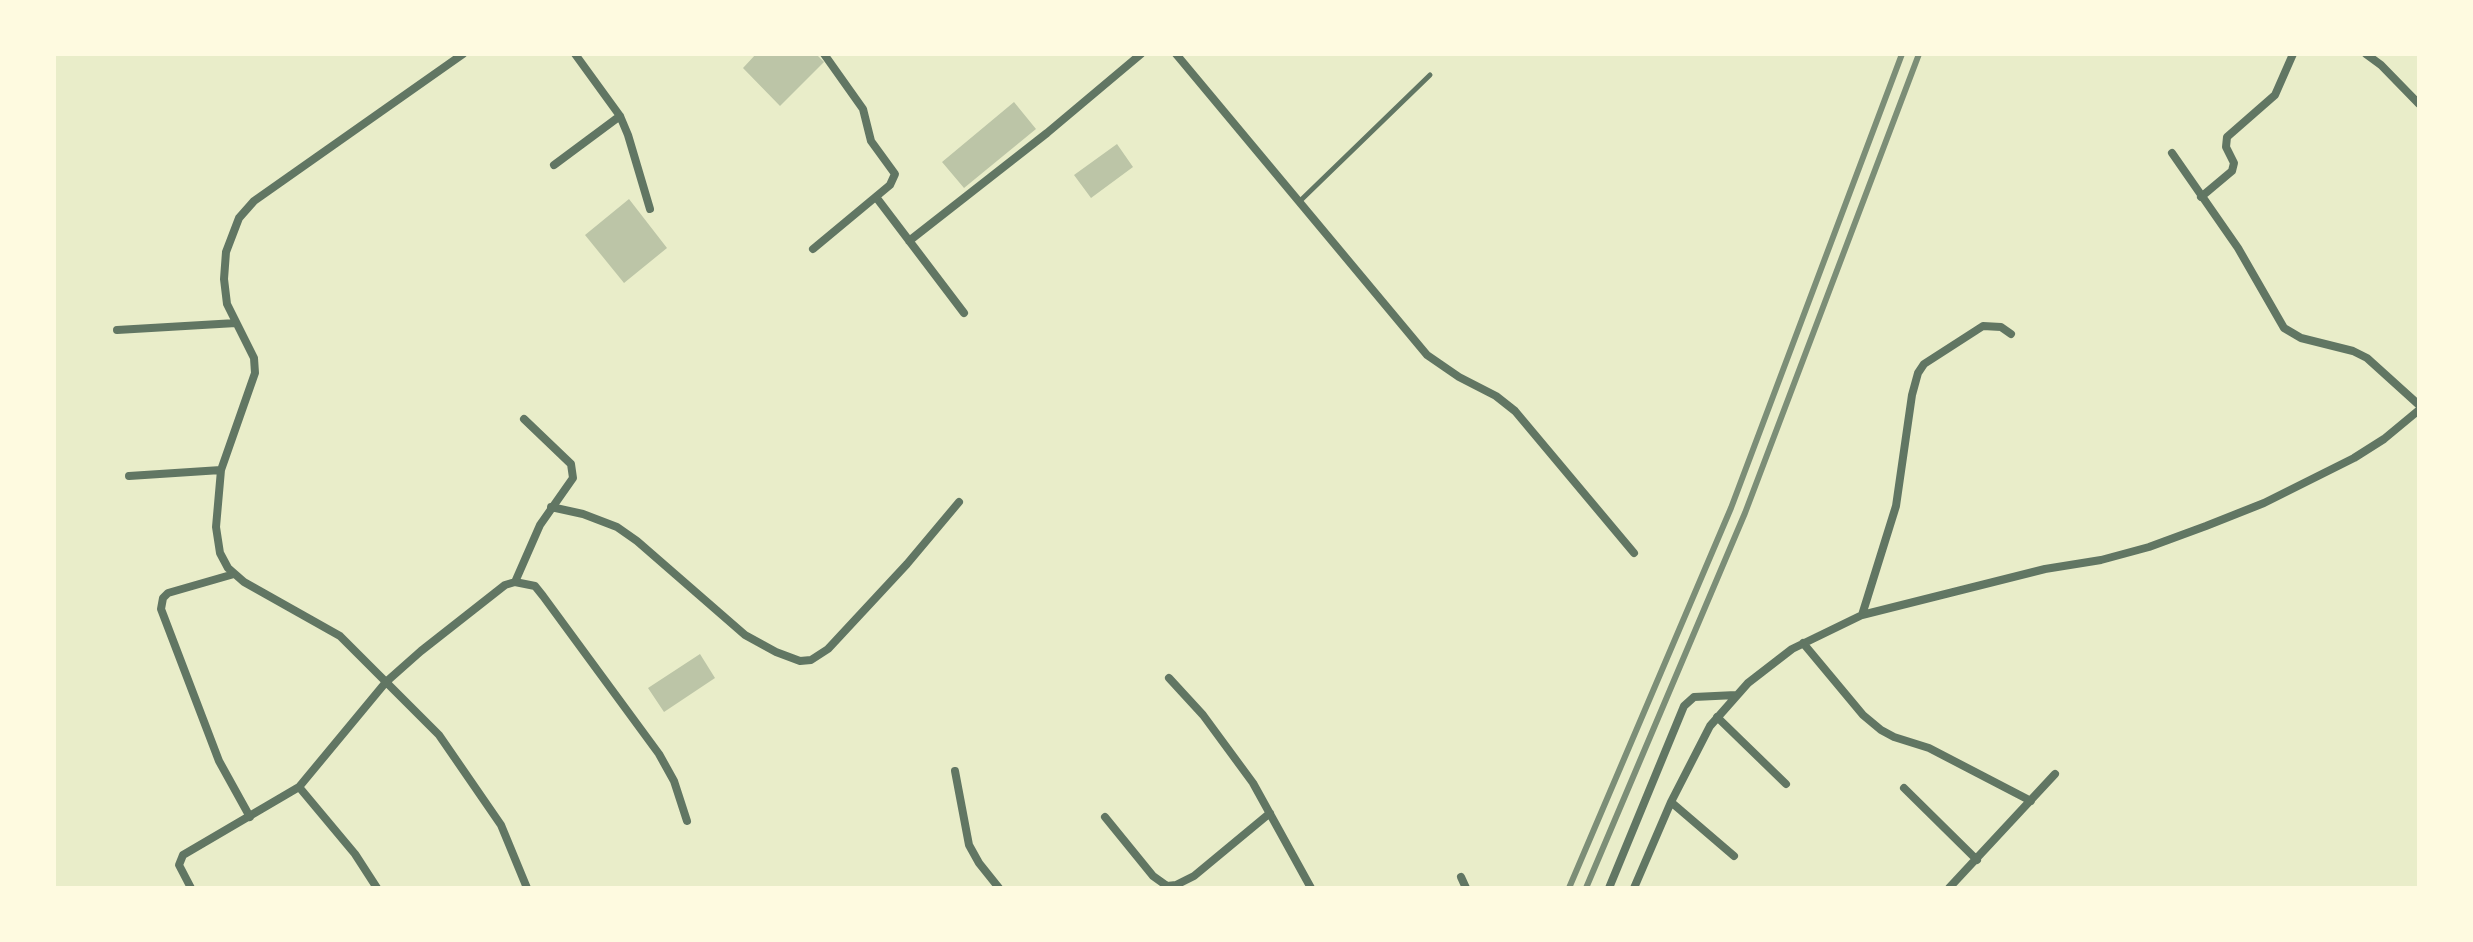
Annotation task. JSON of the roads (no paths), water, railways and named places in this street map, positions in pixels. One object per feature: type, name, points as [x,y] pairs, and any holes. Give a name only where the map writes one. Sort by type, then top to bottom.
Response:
[{"type":"street","points":[[463,54],[254,201],[239,218],[226,252],[224,279],[227,304],[254,358],[255,373],[221,470],[216,527],[220,553],[234,574],[340,636],[439,735],[501,825],[527,888]]},
{"type":"street","points":[[575,54],[620,116],[650,209]]},
{"type":"street","points":[[813,249],[893,182],[895,174],[871,141],[858,101],[824,54]]},
{"type":"street","points":[[909,241],[1047,133],[1141,54]]},
{"type":"street","points":[[1176,54],[1427,355],[1459,377],[1506,402],[1634,553]]},
{"type":"street","points":[[2201,197],[2232,171],[2234,163],[2226,147],[2229,132],[2275,95],[2293,54]]},
{"type":"street","points":[[2366,54],[2419,104]]},
{"type":"street","points":[[554,165],[620,116]]},
{"type":"street","points":[[1634,888],[1671,802],[1717,717],[1766,667],[1803,643],[1862,615],[2045,569],[2101,560],[2164,542],[2264,503],[2322,475],[2384,439],[2419,408],[2367,358],[2353,351],[2301,338],[2284,328],[2238,248],[2172,153]]},
{"type":"street","points":[[876,197],[964,313]]},
{"type":"street","points":[[117,330],[236,323]]},
{"type":"street","points":[[1862,615],[1896,506],[1918,373],[1924,364],[1983,326],[2001,327],[2011,334]]},
{"type":"street","points":[[515,582],[551,507],[573,478],[571,464],[524,419]]},
{"type":"street","points":[[129,476],[221,470]]},
{"type":"street","points":[[551,507],[583,514],[617,527],[745,635],[800,661],[811,660],[828,649],[907,564],[959,502]]},
{"type":"street","points":[[234,574],[168,593],[163,598],[161,609],[219,761],[250,817]]},
{"type":"street","points":[[191,888],[179,865],[183,855],[299,787],[386,682],[505,585],[515,582],[535,586],[650,742],[674,781],[687,821]]},
{"type":"street","points":[[1803,643],[1863,715],[1881,730],[1929,748],[2031,801]]},
{"type":"street","points":[[1169,678],[1203,715],[1253,783],[1311,888]]},
{"type":"street","points":[[1609,888],[1684,706],[1694,697],[1736,695]]},
{"type":"street","points":[[1717,717],[1786,784]]},
{"type":"street","points":[[955,771],[969,845],[999,888]]},
{"type":"street","points":[[1949,888],[2055,774]]},
{"type":"street","points":[[299,787],[355,854],[377,888]]},
{"type":"street","points":[[1904,788],[1977,860]]},
{"type":"street","points":[[1671,802],[1734,856]]},
{"type":"street","points":[[1105,817],[1153,876],[1167,886],[1194,876],[1270,813]]},
{"type":"street","points":[[1461,877],[1466,888]]},
{"type":"lane","points":[[1300,201],[1430,75]]},
{"type":"railway","points":[[1569,888],[1731,508],[1902,54]]},
{"type":"railway","points":[[1586,888],[1745,513],[1919,54]]}]
